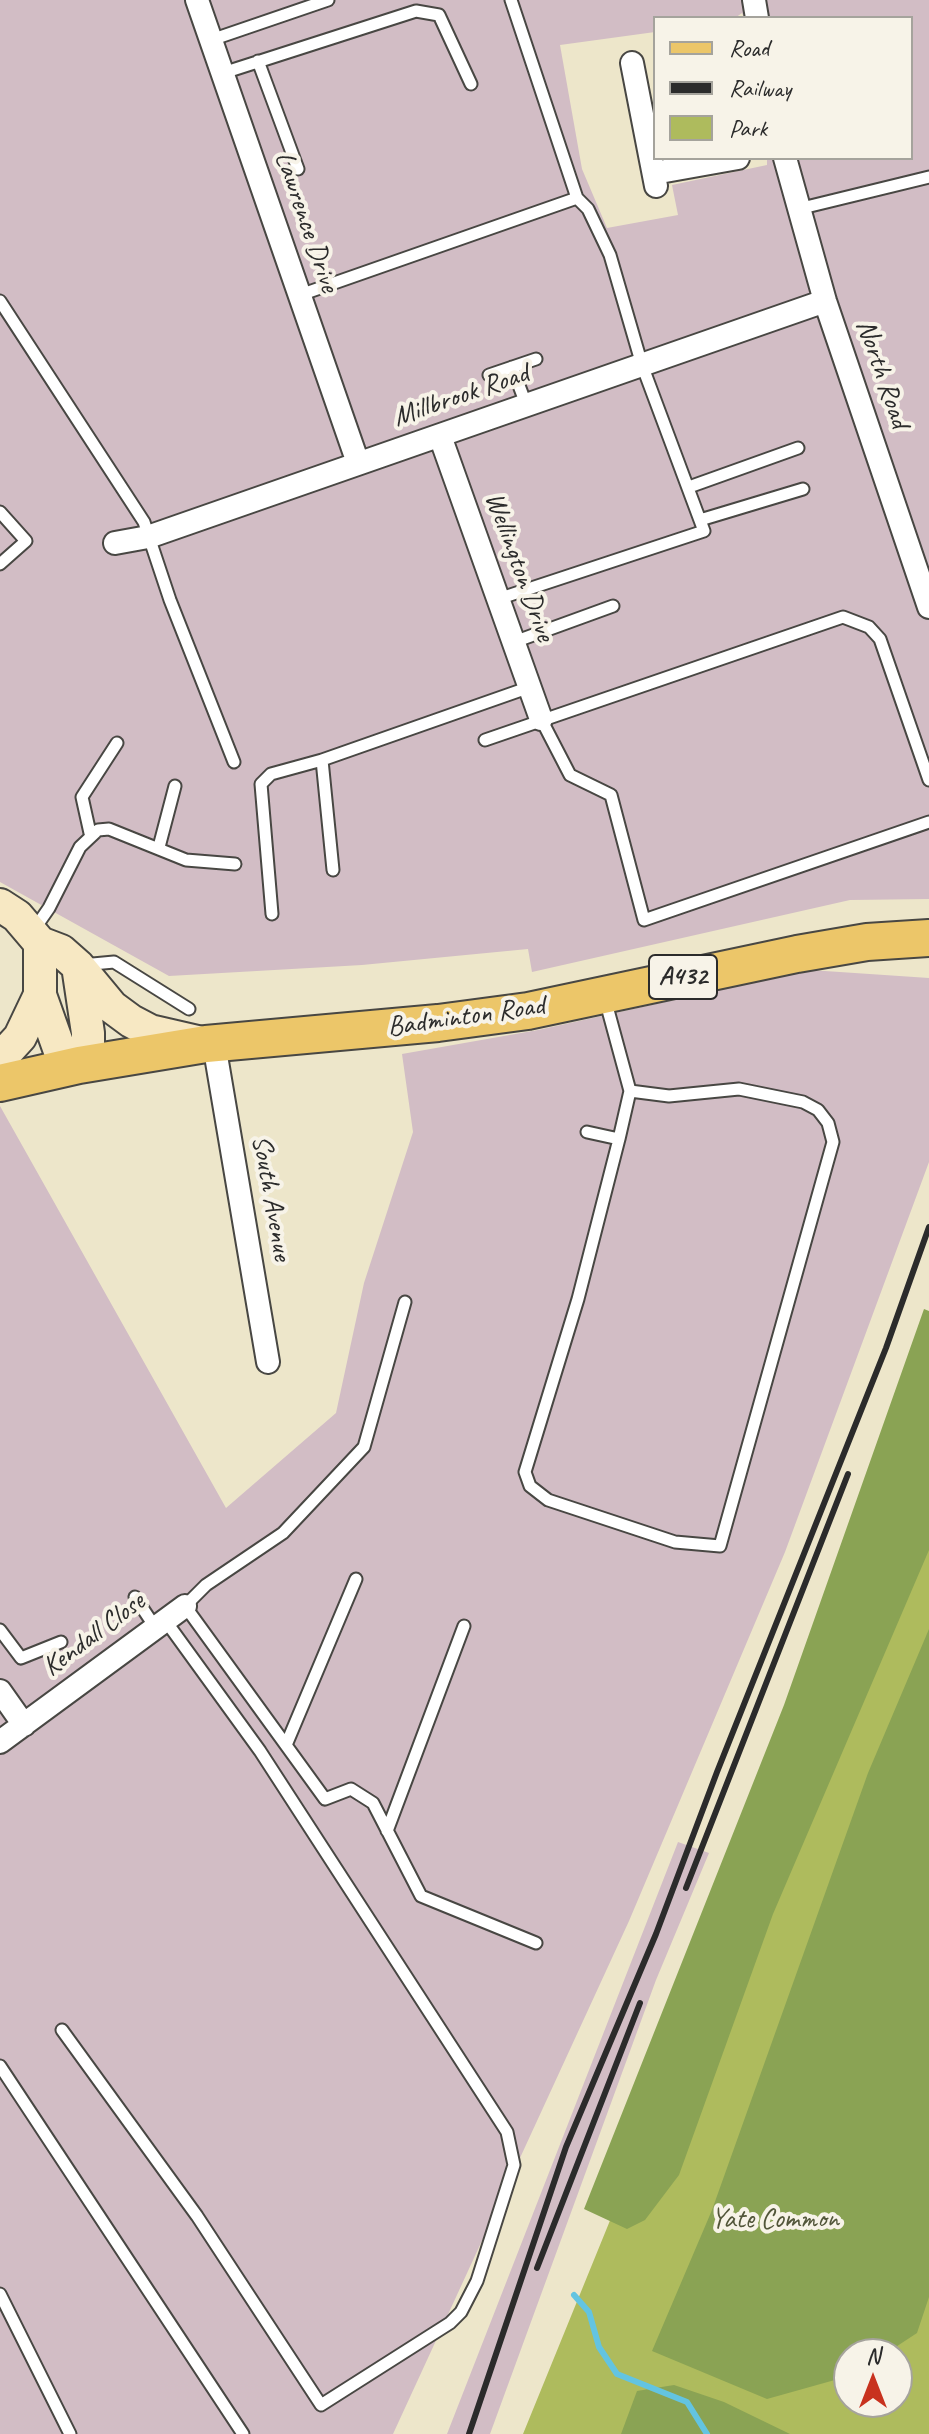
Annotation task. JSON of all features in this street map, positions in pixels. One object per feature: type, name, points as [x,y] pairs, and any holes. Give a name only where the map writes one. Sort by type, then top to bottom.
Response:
[{"type":"main road","points":[[0,905],[36,937],[61,951],[78,966],[112,1007],[131,1021],[150,1031],[210,1044]]},
{"type":"main road","points":[[36,937],[40,995],[61,1054],[79,1065],[88,1049],[88,1033],[78,966]]},
{"type":"main road","name":"Badminton Road","points":[[0,1083],[79,1065],[210,1044],[438,1023],[528,1011],[797,954],[867,942],[929,938]]},
{"type":"main road","points":[[0,1059],[26,1028],[40,995]]},
{"type":"street","name":"Lawrence Drive","points":[[197,0],[358,463]]},
{"type":"street","points":[[632,63],[655,180],[730,160]]},
{"type":"street","name":"North Road","points":[[785,160],[825,301],[929,607]]},
{"type":"street","name":"Millbrook Road","points":[[115,543],[148,537],[825,301]]},
{"type":"street","name":"Wellington Drive","points":[[440,436],[541,719]]},
{"type":"street","name":"South Avenue","points":[[210,1044],[268,1362]]},
{"type":"street","name":"Kendall Close","points":[[0,1742],[185,1606]]},
{"type":"street","points":[[0,1691],[24,1725]]},
{"type":"lane","points":[[211,40],[328,0]]},
{"type":"lane","points":[[498,599],[704,531],[642,365],[610,255],[588,209],[577,198],[511,0]]},
{"type":"lane","points":[[223,73],[416,11],[439,15],[471,84]]},
{"type":"lane","points":[[258,61],[298,169]]},
{"type":"lane","points":[[797,209],[929,177]]},
{"type":"lane","points":[[300,295],[577,198]]},
{"type":"lane","points":[[0,301],[144,522],[234,762]]},
{"type":"lane","points":[[489,375],[536,359]]},
{"type":"lane","points":[[512,367],[526,404]]},
{"type":"lane","points":[[689,487],[798,448]]},
{"type":"lane","points":[[700,520],[803,489]]},
{"type":"lane","points":[[0,512],[26,541],[0,564]]},
{"type":"lane","points":[[514,642],[613,606]]},
{"type":"lane","points":[[485,740],[843,617],[869,627],[880,639],[929,780]]},
{"type":"lane","points":[[272,914],[261,784],[271,774],[322,760],[530,687]]},
{"type":"lane","points":[[541,719],[570,775],[611,795],[644,920],[929,822]]},
{"type":"lane","points":[[36,937],[90,833],[82,797],[117,743]]},
{"type":"lane","points":[[322,760],[333,870]]},
{"type":"lane","points":[[159,847],[175,786]]},
{"type":"lane","points":[[90,833],[109,829],[186,860],[235,864]]},
{"type":"lane","points":[[78,966],[114,962],[189,1009]]},
{"type":"lane","points":[[603,995],[630,1091],[578,1299],[525,1472],[530,1486],[548,1500],[675,1542],[720,1546],[833,1142],[823,1117],[803,1102],[739,1089],[669,1096],[630,1091]]},
{"type":"lane","points":[[587,1132],[619,1139]]},
{"type":"lane","points":[[405,1302],[364,1447],[283,1533],[206,1585],[185,1606],[325,1799],[351,1789],[373,1803],[421,1896],[536,1943]]},
{"type":"lane","points":[[286,1745],[356,1579]]},
{"type":"lane","points":[[62,2030],[197,2216],[321,2405],[450,2323],[461,2312],[477,2281],[514,2165],[507,2132],[260,1751],[160,1623],[135,1597]]},
{"type":"lane","points":[[387,1831],[464,1626]]},
{"type":"lane","points":[[0,1630],[21,1658],[61,1642]]},
{"type":"lane","points":[[0,2066],[243,2434]]},
{"type":"lane","points":[[0,2294],[70,2434]]},
{"type":"shaded area","points":[[0,0],[929,0],[929,899],[850,900],[532,972],[528,949],[362,965],[169,976],[0,882]]},
{"type":"shaded area","points":[[810,970],[929,978],[929,1162],[785,1552],[629,1921],[393,2434],[0,2434],[0,1106],[226,1508],[336,1413],[364,1283],[413,1132],[402,1054],[538,1030]]},
{"type":"shaded area","points":[[678,1842],[709,1853],[656,1980],[490,2434],[447,2434]]},
{"type":"green space","points":[[924,1309],[929,1311],[929,1550],[773,1914],[679,2175],[645,2220],[627,2229],[584,2209],[784,1705]]},
{"type":"green space","name":"Yate Common","points":[[929,1453],[929,2434],[523,2434],[739,1904]]},
{"type":"green space","points":[[929,1629],[929,2297],[917,2333],[909,2338],[833,2338],[833,2380],[767,2399],[652,2351],[712,2210],[868,1773]]},
{"type":"green space","points":[[674,2385],[724,2402],[790,2434],[621,2434],[637,2391]]},
{"type":"waterway","points":[[574,2295],[589,2312],[599,2347],[617,2374],[687,2402],[707,2434]]},
{"type":"railway","points":[[469,2434],[566,2147],[656,1934],[717,1772],[886,1348],[929,1227]]},
{"type":"railway","points":[[686,1888],[848,1474]]},
{"type":"railway","points":[[537,2268],[640,2003]]}]
